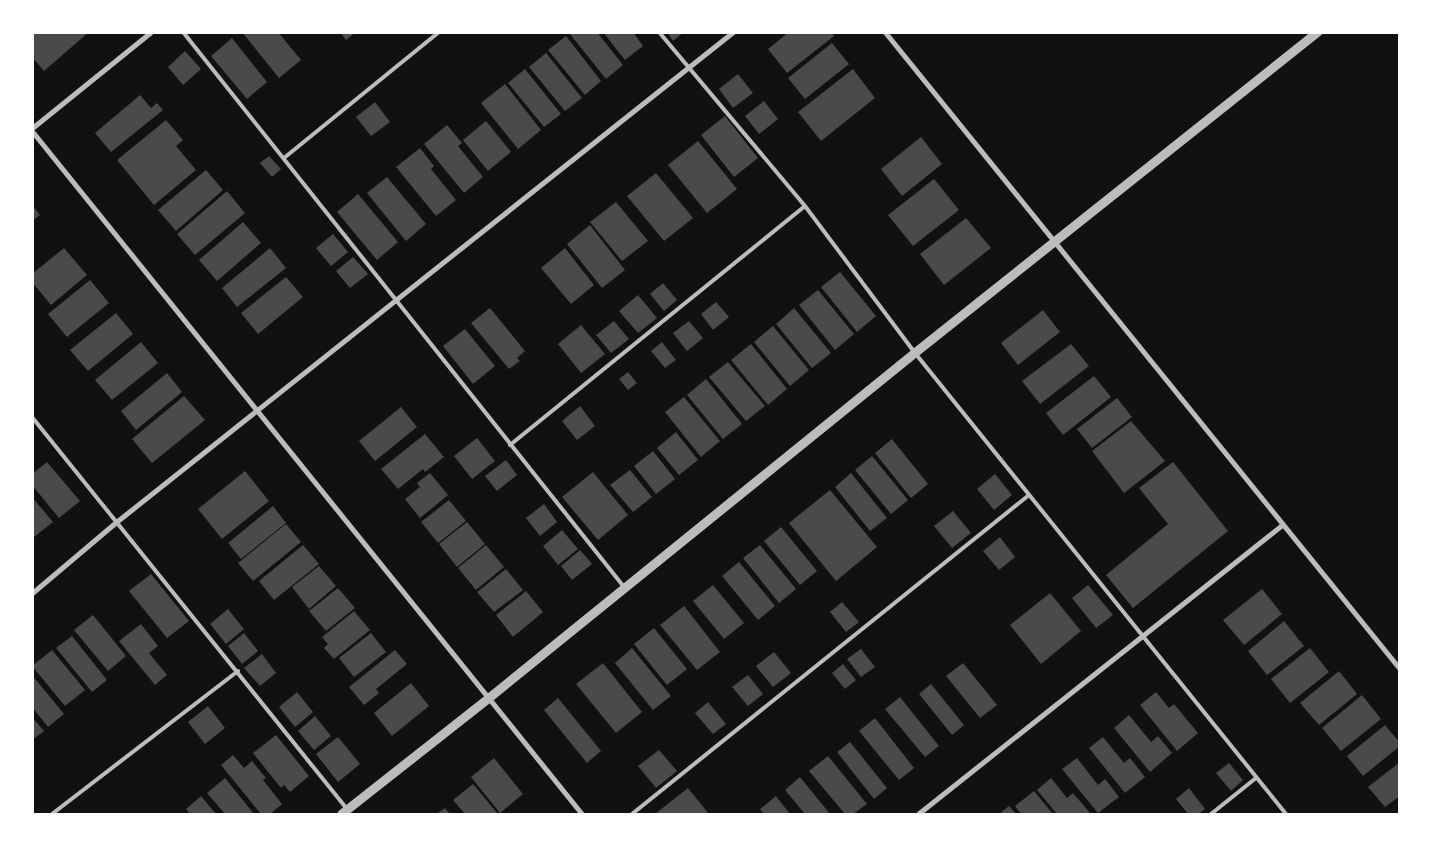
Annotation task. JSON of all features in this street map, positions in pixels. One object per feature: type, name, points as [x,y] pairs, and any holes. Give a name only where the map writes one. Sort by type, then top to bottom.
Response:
[{"type":"street","points":[[152,32],[32,130],[582,814]]},
{"type":"street","points":[[32,594],[116,523],[260,412],[734,32]]},
{"type":"street","points":[[885,32],[1400,669]]},
{"type":"street","points":[[345,812],[488,699],[914,353],[1318,32]]},
{"type":"street","points":[[920,814],[1283,525]]},
{"type":"lane","points":[[183,32],[624,587]]},
{"type":"lane","points":[[284,158],[439,32]]},
{"type":"lane","points":[[659,32],[805,206],[914,353],[1286,814]]},
{"type":"lane","points":[[510,445],[805,206]]},
{"type":"lane","points":[[32,417],[116,523],[238,671],[345,812]]},
{"type":"lane","points":[[632,814],[1030,495]]},
{"type":"lane","points":[[52,814],[238,671]]},
{"type":"lane","points":[[1211,814],[1256,778]]},
{"type":"building","points":[[35,32],[89,32],[44,71],[32,57],[32,35]]},
{"type":"building","points":[[242,32],[278,32],[301,60],[279,78]]},
{"type":"building","points":[[340,32],[356,32],[346,40]]},
{"type":"building","points":[[572,32],[597,32],[623,65],[606,79],[570,34]]},
{"type":"building","points":[[603,32],[633,32],[643,46],[625,60]]},
{"type":"building","points":[[667,32],[684,32],[673,41]]},
{"type":"building","points":[[789,32],[831,32],[834,36],[787,73],[768,49]]},
{"type":"building","points":[[566,36],[601,81],[585,95],[548,50]]},
{"type":"building","points":[[232,38],[267,82],[247,99],[211,56]]},
{"type":"building","points":[[832,43],[849,64],[805,99],[788,78]]},
{"type":"building","points":[[185,51],[201,69],[183,85],[168,67]]},
{"type":"building","points":[[546,53],[582,98],[565,111],[529,67]]},
{"type":"building","points":[[525,69],[561,114],[544,127],[508,83]]},
{"type":"building","points":[[853,69],[875,98],[821,141],[798,112]]},
{"type":"building","points":[[738,74],[753,93],[733,108],[719,89]]},
{"type":"building","points":[[505,84],[541,130],[518,149],[481,103]]},
{"type":"building","points":[[140,95],[151,108],[157,103],[163,110],[111,152],[95,133]]},
{"type":"building","points":[[764,101],[778,119],[759,134],[745,116]]},
{"type":"building","points":[[375,102],[390,122],[371,136],[356,117]]},
{"type":"building","points":[[725,116],[758,158],[734,177],[701,135]]},
{"type":"building","points":[[166,120],[183,140],[176,146],[196,170],[154,205],[117,160]]},
{"type":"building","points":[[486,121],[511,152],[488,171],[463,140]]},
{"type":"building","points":[[447,125],[462,143],[458,146],[483,177],[464,193],[424,144]]},
{"type":"building","points":[[921,137],[942,164],[902,196],[881,169]]},
{"type":"building","points":[[698,141],[737,189],[707,213],[668,165]]},
{"type":"building","points":[[420,148],[434,166],[431,169],[456,200],[436,216],[396,167]]},
{"type":"building","points":[[269,156],[281,169],[272,177],[260,163]]},
{"type":"building","points":[[206,170],[223,190],[176,231],[158,210]]},
{"type":"building","points":[[656,173],[693,218],[664,241],[627,196]]},
{"type":"building","points":[[387,177],[426,224],[406,241],[367,193]]},
{"type":"building","points":[[934,179],[959,210],[913,246],[888,215]]},
{"type":"building","points":[[227,191],[245,213],[195,255],[177,234]]},
{"type":"building","points":[[358,194],[398,242],[377,260],[337,212]]},
{"type":"building","points":[[616,202],[648,241],[622,261],[590,222]]},
{"type":"building","points":[[32,205],[40,215],[32,221]]},
{"type":"building","points":[[966,218],[991,248],[944,285],[920,254]]},
{"type":"building","points":[[243,222],[261,243],[217,281],[199,260]]},
{"type":"building","points":[[590,225],[625,270],[602,288],[567,244]]},
{"type":"building","points":[[333,234],[348,252],[331,266],[316,248]]},
{"type":"building","points":[[64,248],[87,275],[51,305],[32,282],[32,274]]},
{"type":"building","points":[[270,248],[286,268],[237,307],[222,288]]},
{"type":"building","points":[[565,248],[594,285],[571,304],[541,268]]},
{"type":"building","points":[[353,257],[368,274],[350,288],[336,271]]},
{"type":"building","points":[[840,272],[876,316],[857,332],[821,287]]},
{"type":"building","points":[[286,277],[303,297],[258,334],[241,313]]},
{"type":"building","points":[[90,280],[109,303],[67,337],[48,314]]},
{"type":"building","points":[[663,283],[677,300],[664,311],[650,294]]},
{"type":"building","points":[[818,290],[854,334],[835,350],[799,305]]},
{"type":"building","points":[[638,295],[657,318],[638,333],[619,311]]},
{"type":"building","points":[[716,302],[729,317],[713,330],[701,314]]},
{"type":"building","points":[[490,308],[525,351],[517,358],[520,361],[509,369],[471,323]]},
{"type":"building","points":[[794,308],[831,353],[812,368],[776,324]]},
{"type":"building","points":[[1043,310],[1060,332],[1018,365],[1001,343]]},
{"type":"building","points":[[116,313],[133,334],[88,371],[70,350]]},
{"type":"building","points":[[614,321],[629,339],[611,353],[596,335]]},
{"type":"building","points":[[689,321],[703,338],[687,351],[673,333]]},
{"type":"building","points":[[581,325],[605,354],[581,373],[558,344]]},
{"type":"building","points":[[773,326],[809,370],[790,386],[754,342]]},
{"type":"building","points":[[465,329],[495,366],[473,384],[443,346]]},
{"type":"building","points":[[141,342],[158,363],[112,400],[95,380]]},
{"type":"building","points":[[662,342],[676,360],[665,368],[651,351]]},
{"type":"building","points":[[751,344],[787,389],[768,405],[731,360]]},
{"type":"building","points":[[1071,344],[1089,366],[1040,404],[1022,381]]},
{"type":"building","points":[[728,362],[765,406],[746,421],[709,377]]},
{"type":"building","points":[[628,372],[637,383],[628,390],[619,379]]},
{"type":"building","points":[[167,373],[182,392],[136,430],[121,411]]},
{"type":"building","points":[[1094,376],[1111,397],[1063,435],[1046,413]]},
{"type":"building","points":[[706,379],[742,424],[723,439],[687,395]]},
{"type":"building","points":[[184,396],[205,420],[152,463],[132,439]]},
{"type":"building","points":[[684,397],[720,441],[701,457],[665,412]]},
{"type":"building","points":[[1117,398],[1132,417],[1092,448],[1077,429]]},
{"type":"building","points":[[580,406],[595,426],[577,440],[562,421]]},
{"type":"building","points":[[401,407],[417,427],[375,461],[359,441]]},
{"type":"building","points":[[1131,421],[1165,461],[1124,493],[1092,451]]},
{"type":"building","points":[[676,432],[698,460],[679,475],[657,448]]},
{"type":"building","points":[[425,434],[444,457],[425,472],[423,469],[398,489],[381,469]]},
{"type":"building","points":[[477,438],[495,461],[472,479],[454,456]]},
{"type":"building","points":[[892,439],[928,484],[911,498],[875,453]]},
{"type":"building","points":[[653,451],[675,479],[656,494],[634,466]]},
{"type":"building","points":[[872,456],[908,500],[891,514],[855,470]]},
{"type":"building","points":[[506,460],[517,475],[497,491],[485,476]]},
{"type":"building","points":[[47,462],[80,501],[59,518],[32,485],[32,474]]},
{"type":"building","points":[[1173,462],[1228,531],[1133,608],[1106,575],[1168,524],[1139,488]]},
{"type":"building","points":[[630,470],[652,497],[633,512],[610,485]]},
{"type":"building","points":[[245,471],[269,501],[222,539],[198,509]]},
{"type":"building","points":[[593,472],[628,515],[598,540],[562,497]]},
{"type":"building","points":[[430,473],[448,495],[420,518],[405,499],[420,487],[417,483]]},
{"type":"building","points":[[851,473],[887,518],[870,531],[835,487]]},
{"type":"building","points":[[995,474],[1012,495],[994,510],[977,489]]},
{"type":"building","points":[[830,490],[877,547],[836,581],[789,523]]},
{"type":"building","points":[[32,497],[53,522],[34,537],[32,535]]},
{"type":"building","points":[[449,500],[466,521],[438,543],[421,522]]},
{"type":"building","points":[[544,504],[557,522],[540,536],[526,518]]},
{"type":"building","points":[[273,506],[286,523],[241,559],[228,543]]},
{"type":"building","points":[[953,511],[971,533],[952,548],[934,526]]},
{"type":"building","points":[[467,522],[485,544],[457,567],[439,544]]},
{"type":"building","points":[[286,524],[301,542],[253,581],[238,563]]},
{"type":"building","points":[[781,527],[817,571],[800,585],[764,541]]},
{"type":"building","points":[[562,530],[578,549],[558,565],[543,546]]},
{"type":"building","points":[[1000,537],[1015,557],[999,570],[983,551]]},
{"type":"building","points":[[303,545],[319,564],[274,600],[259,581]]},
{"type":"building","points":[[486,545],[504,567],[476,590],[458,568]]},
{"type":"building","points":[[760,545],[796,589],[779,603],[743,558]]},
{"type":"building","points":[[580,550],[592,564],[572,580],[561,566]]},
{"type":"building","points":[[739,562],[775,606],[758,620],[722,576]]},
{"type":"building","points":[[319,566],[336,586],[309,609],[292,587]]},
{"type":"building","points":[[506,569],[523,590],[494,612],[477,592]]},
{"type":"building","points":[[151,574],[189,621],[167,638],[129,591]]},
{"type":"building","points":[[713,585],[744,623],[724,639],[693,601]]},
{"type":"building","points":[[1088,585],[1113,615],[1096,628],[1072,598]]},
{"type":"building","points":[[338,588],[355,608],[326,631],[309,611]]},
{"type":"building","points":[[1262,589],[1282,614],[1244,645],[1223,620]]},
{"type":"building","points":[[526,591],[543,612],[513,637],[496,615]]},
{"type":"building","points":[[1050,593],[1081,631],[1041,664],[1010,625]]},
{"type":"building","points":[[842,602],[859,622],[846,632],[830,612]]},
{"type":"building","points":[[684,606],[720,652],[697,670],[660,625]]},
{"type":"building","points":[[228,609],[244,629],[226,644],[210,624]]},
{"type":"building","points":[[354,611],[370,630],[334,659],[324,648],[328,644],[322,637]]},
{"type":"building","points":[[93,615],[126,656],[108,671],[74,630]]},
{"type":"building","points":[[1284,621],[1304,646],[1267,675],[1248,651]]},
{"type":"building","points":[[141,624],[158,646],[149,653],[167,675],[155,685],[119,641]]},
{"type":"building","points":[[654,628],[687,669],[667,685],[634,644]]},
{"type":"building","points":[[244,633],[258,651],[242,664],[228,646]]},
{"type":"building","points":[[371,633],[386,652],[354,677],[339,658]]},
{"type":"building","points":[[72,636],[107,680],[92,692],[56,648]]},
{"type":"building","points":[[632,648],[671,696],[653,710],[615,663]]},
{"type":"building","points":[[1310,648],[1329,672],[1290,703],[1271,679]]},
{"type":"building","points":[[861,649],[875,667],[861,677],[847,659]]},
{"type":"building","points":[[52,650],[85,690],[65,706],[32,666]]},
{"type":"building","points":[[395,650],[407,664],[376,689],[379,693],[364,705],[349,687]]},
{"type":"building","points":[[774,652],[791,673],[773,687],[756,666]]},
{"type":"building","points":[[262,654],[276,673],[260,686],[244,668]]},
{"type":"building","points":[[603,663],[642,712],[616,733],[576,684]]},
{"type":"building","points":[[963,663],[997,705],[980,718],[946,676]]},
{"type":"building","points":[[843,664],[856,680],[845,689],[832,673]]},
{"type":"building","points":[[1339,671],[1357,694],[1319,725],[1300,703]]},
{"type":"building","points":[[32,675],[64,714],[48,727],[32,707]]},
{"type":"building","points":[[748,675],[763,694],[748,706],[732,687]]},
{"type":"building","points":[[411,683],[429,706],[392,736],[374,713]]},
{"type":"building","points":[[931,684],[964,725],[952,735],[919,694]]},
{"type":"building","points":[[297,692],[313,712],[295,727],[279,707]]},
{"type":"building","points":[[1156,692],[1169,708],[1174,704],[1198,733],[1177,751],[1140,705]]},
{"type":"building","points":[[1362,695],[1381,719],[1341,751],[1322,728]]},
{"type":"building","points":[[900,697],[939,746],[925,757],[885,709]]},
{"type":"building","points":[[558,698],[601,751],[587,763],[544,710]]},
{"type":"building","points":[[708,702],[726,724],[713,734],[695,713]]},
{"type":"building","points":[[208,706],[225,728],[205,744],[188,722]]},
{"type":"building","points":[[1129,715],[1151,742],[1158,736],[1172,753],[1150,772],[1114,728]]},
{"type":"building","points":[[315,716],[331,736],[314,750],[298,731]]},
{"type":"building","points":[[32,717],[44,731],[32,740]]},
{"type":"building","points":[[875,718],[914,768],[899,780],[859,731]]},
{"type":"building","points":[[1385,725],[1400,743],[1400,746],[1363,776],[1347,756]]},
{"type":"building","points":[[276,735],[309,776],[290,792],[284,785],[281,788],[253,753]]},
{"type":"building","points":[[338,737],[360,764],[338,782],[316,754]]},
{"type":"building","points":[[1103,737],[1124,763],[1130,758],[1145,777],[1125,793],[1089,748]]},
{"type":"building","points":[[850,742],[887,788],[874,799],[837,752]]},
{"type":"building","points":[[659,750],[677,771],[656,788],[638,766]]},
{"type":"building","points":[[233,755],[244,768],[252,761],[266,778],[263,780],[282,804],[270,814],[261,814],[221,765]]},
{"type":"building","points":[[828,756],[867,804],[853,814],[845,814],[809,771]]},
{"type":"building","points":[[494,758],[523,794],[500,813],[471,777]]},
{"type":"building","points":[[1077,758],[1098,785],[1105,779],[1119,797],[1098,813],[1062,769]]},
{"type":"building","points":[[1400,762],[1400,796],[1385,807],[1368,787]]},
{"type":"building","points":[[1229,763],[1243,780],[1231,791],[1216,773]]},
{"type":"building","points":[[800,777],[830,814],[805,814],[785,790]]},
{"type":"building","points":[[225,778],[254,814],[225,814],[207,793]]},
{"type":"building","points":[[1051,778],[1067,798],[1073,793],[1091,814],[1057,814],[1037,790]]},
{"type":"building","points":[[473,784],[498,814],[465,814],[453,800]]},
{"type":"building","points":[[688,788],[709,814],[655,814]]},
{"type":"building","points":[[1189,788],[1205,809],[1198,814],[1188,814],[1176,799]]},
{"type":"building","points":[[1034,791],[1053,814],[1021,814],[1015,806]]},
{"type":"building","points":[[201,796],[216,814],[190,814],[186,809]]},
{"type":"building","points":[[776,796],[790,814],[764,814],[760,809]]},
{"type":"building","points":[[1009,806],[1016,814],[999,814]]},
{"type":"building","points":[[445,808],[450,814],[436,814]]}]
